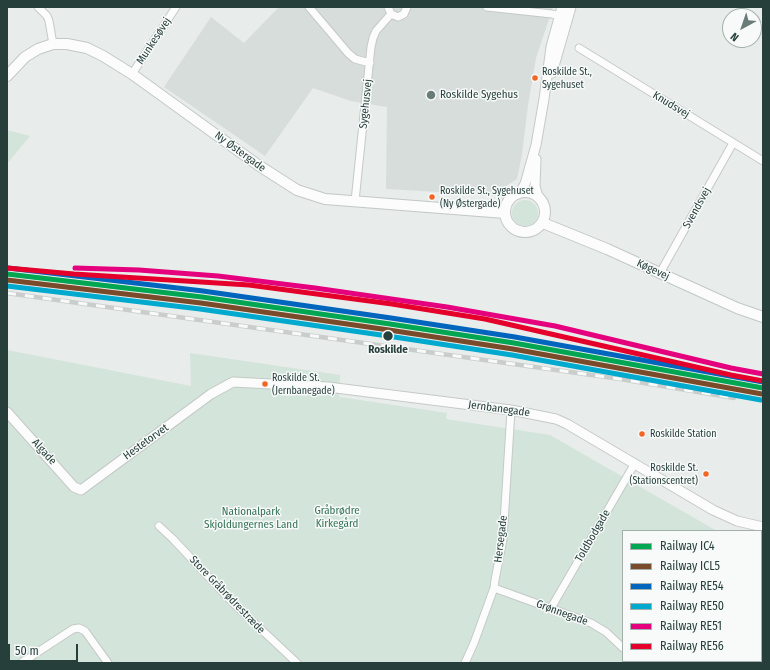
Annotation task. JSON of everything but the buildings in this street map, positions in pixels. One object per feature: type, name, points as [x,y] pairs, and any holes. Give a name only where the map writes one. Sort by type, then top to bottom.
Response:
[{"type":"main road","name":"Ny Østergade","points":[[7,76],[25,57],[38,49],[53,44],[67,44],[86,48],[103,56],[132,74],[258,165],[297,190],[325,199],[505,213]]},
{"type":"main road","points":[[526,192],[538,197],[545,209],[543,222],[534,230],[527,232],[520,232],[510,226],[506,219],[505,213],[509,200],[518,194],[526,192]]},
{"type":"main road","name":"Køgevej","points":[[543,222],[597,244],[737,308],[763,317]]},
{"type":"street","points":[[38,7],[49,20],[53,44]]},
{"type":"street","name":"Munkesøvej","points":[[132,74],[176,7]]},
{"type":"street","points":[[309,7],[348,53],[355,58],[370,63]]},
{"type":"street","points":[[390,10],[395,17],[400,17],[406,12],[407,7]]},
{"type":"street","points":[[487,7],[563,14]]},
{"type":"street","points":[[518,194],[525,184],[536,145],[551,47],[563,14],[571,7]]},
{"type":"street","name":"Sygehusvej","points":[[355,201],[373,38],[390,10]]},
{"type":"street","name":"Knudsvej","points":[[579,48],[763,161]]},
{"type":"street","name":"Svendsvej","points":[[660,273],[733,143]]},
{"type":"street","points":[[536,145],[535,186],[538,197]]},
{"type":"street","name":"Jernbanegade","points":[[212,394],[233,382],[301,385],[511,410],[556,419],[635,463],[713,510],[737,521],[756,527]]},
{"type":"street","name":"Hestetorvet","points":[[81,490],[212,394]]},
{"type":"street","name":"Hersegade","points":[[465,663],[494,588],[503,539],[511,410]]},
{"type":"street","name":"Algade","points":[[7,412],[74,487],[81,490]]},
{"type":"street","name":"Toldbodgade","points":[[550,608],[635,463]]},
{"type":"street","name":"Store Gråbrødrestræde","points":[[159,526],[173,539],[233,604],[297,663]]},
{"type":"street","name":"Grønnegade","points":[[494,588],[595,625],[606,632],[622,647]]},
{"type":"street","points":[[21,663],[73,629],[79,628],[85,631],[108,663]]},
{"type":"shaded area","name":"Roskilde Sygehus","points":[[279,7],[553,7],[536,58],[517,179],[492,195],[386,189],[387,107],[351,101],[313,88],[265,156],[164,87],[211,17],[244,43]]},
{"type":"green space","points":[[7,130],[30,136],[7,164]]},
{"type":"green space","points":[[525,200],[534,204],[538,213],[534,222],[525,226],[516,222],[512,213],[516,204]]},
{"type":"green space","name":"Nationalpark Skjoldungernes Land","points":[[7,350],[191,386],[190,353],[340,375],[339,403],[340,397],[447,413],[446,419],[550,435],[715,530],[622,530],[622,662],[762,662],[763,549],[763,663],[7,663]]},
{"type":"railway","points":[[7,293],[620,379],[734,398]]},
{"type":"rail line","name":"RE56","points":[[7,268],[74,274],[249,285],[392,304],[485,319],[763,381]]},
{"type":"rail line","name":"RE54","points":[[8,268],[203,291],[391,318],[515,337],[763,382]]},
{"type":"rail line","name":"RE51","points":[[75,268],[139,270],[218,276],[447,307],[555,326],[731,368],[763,374]]},
{"type":"rail line","name":"IC4","points":[[7,274],[202,297],[390,324],[514,343],[763,388]]},
{"type":"rail line","name":"ICL5","points":[[7,280],[201,303],[389,330],[513,349],[762,394]]},
{"type":"rail line","name":"RE50","points":[[7,286],[200,309],[388,336],[512,355],[761,400]]},
{"type":"place","name":"Roskilde St., Sygehuset","points":[[535,78]]},
{"type":"place","name":"Roskilde Sygehus","points":[[431,95]]},
{"type":"place","name":"Roskilde St., Sygehuset (Ny Østergade)","points":[[432,197]]},
{"type":"place","name":"Roskilde","points":[[388,336]]},
{"type":"place","name":"Roskilde St. (Jernbanegade)","points":[[265,384]]},
{"type":"place","name":"Roskilde Station","points":[[642,434]]},
{"type":"place","name":"Roskilde St. (Stationscentret)","points":[[706,474]]},
{"type":"park label","name":"Gråbrødre Kirkegård","points":[[337,517]]}]
